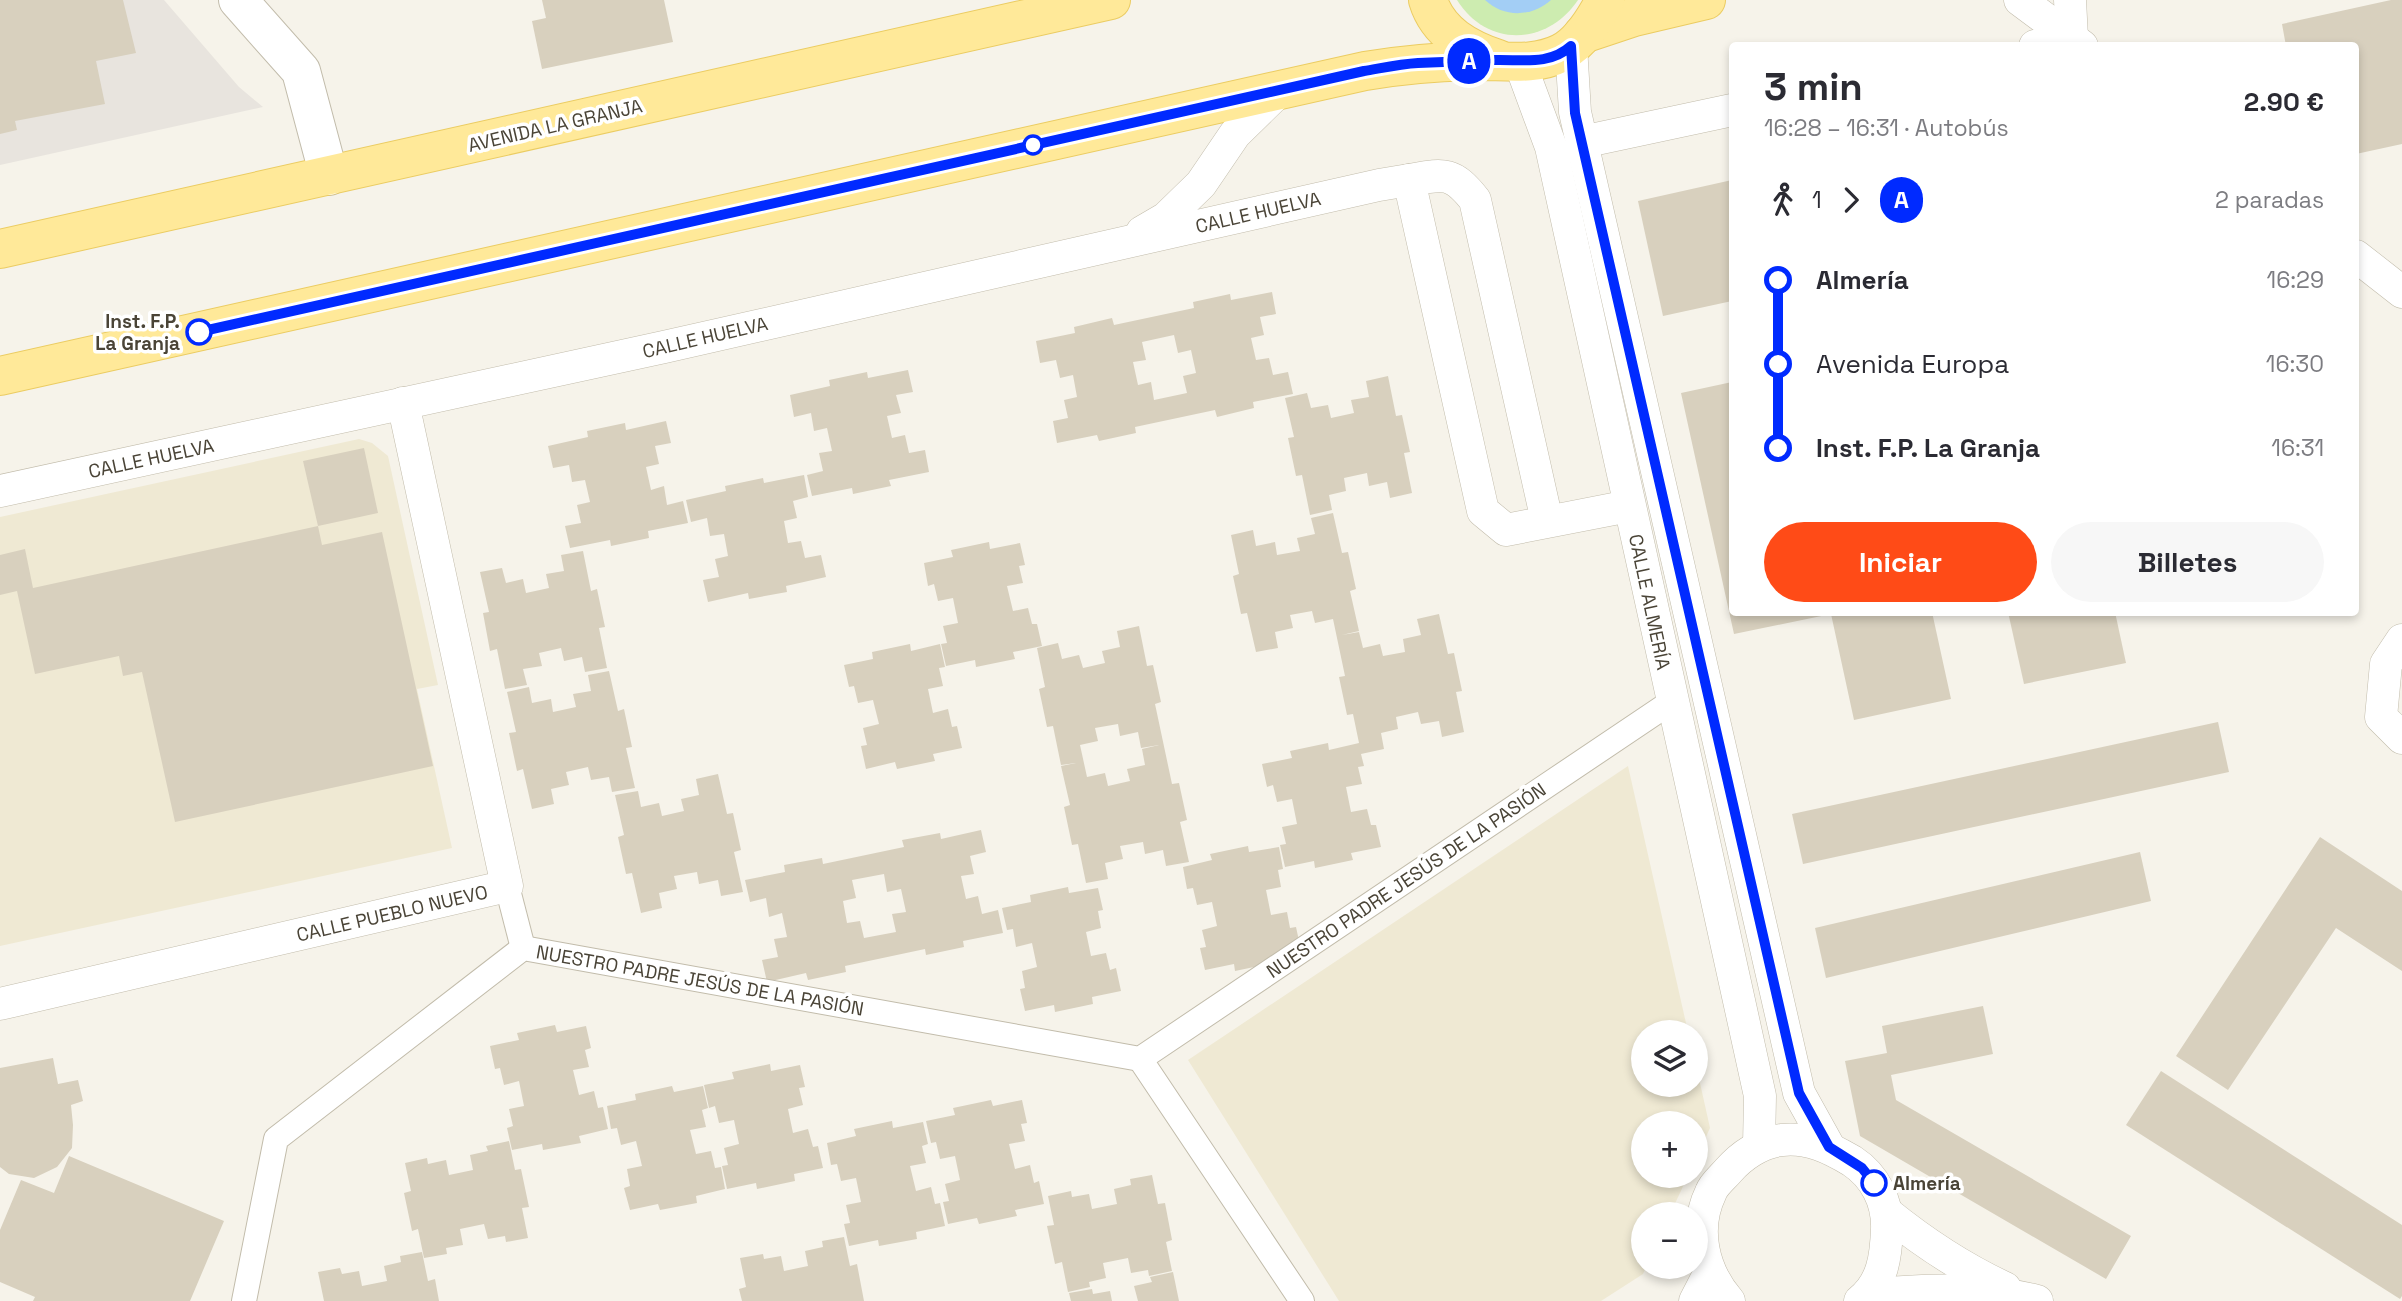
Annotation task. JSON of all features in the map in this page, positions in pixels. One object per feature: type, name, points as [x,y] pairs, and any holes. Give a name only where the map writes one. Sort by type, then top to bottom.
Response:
[{"type":"main road","name":"AVENIDA LA GRANJA","points":[[0,249],[1111,0]]},
{"type":"main road","points":[[1428,0],[1440,24],[1472,51],[1510,61]]},
{"type":"main road","points":[[0,376],[1364,71],[1414,63],[1546,59],[1565,51],[1577,40],[1594,21],[1605,0]]},
{"type":"main road","points":[[1577,40],[1633,17],[1706,0]]},
{"type":"street","points":[[238,0],[301,71],[329,176]]},
{"type":"street","points":[[2020,0],[2077,41]]},
{"type":"street","points":[[2070,0],[2077,41]]},
{"type":"street","name":"CALLE ALMERÍA","points":[[1577,40],[1575,113],[1799,1093],[1829,1147]]},
{"type":"street","name":"CALLE ALMERÍA","points":[[1510,61],[1550,147],[1760,1096],[1759,1146]]},
{"type":"street","points":[[1122,244],[1167,218],[1201,184],[1235,134],[1279,91]]},
{"type":"street","points":[[1582,142],[1729,111]]},
{"type":"street","name":"CALLE HUELVA","points":[[0,491],[1379,185],[1439,175],[1461,182],[1475,201],[1547,521]]},
{"type":"street","points":[[1409,180],[1483,511],[1506,530],[1629,506]]},
{"type":"street","points":[[2359,258],[2402,292]]},
{"type":"street","name":"CALLE PUEBLO NUEVO","points":[[0,1004],[507,886],[403,403]]},
{"type":"street","points":[[2402,640],[2386,664],[2381,717],[2402,738]]},
{"type":"street","name":"NUESTRO PADRE JESÚS DE LA PASIÓN","points":[[244,1301],[276,1139],[523,948],[1140,1059],[1671,702]]},
{"type":"street","points":[[507,886],[523,948]]},
{"type":"street","points":[[1140,1059],[1302,1301]]},
{"type":"street","points":[[1729,1301],[1716,1286],[1703,1256],[1701,1221],[1712,1190],[1737,1160],[1759,1146],[1781,1139],[1803,1140],[1829,1147],[1862,1168],[1874,1183],[1887,1213],[1886,1256],[1877,1281],[1863,1298]]},
{"type":"street","points":[[1887,1213],[1950,1259],[2031,1300]]},
{"type":"street","points":[[1695,1301],[1710,1272]]},
{"type":"street","points":[[1863,1298],[1940,1290],[2031,1300]]},
{"type":"shaded area","points":[[0,0],[164,0],[239,87],[263,107],[0,165]]},
{"type":"shaded area","points":[[359,439],[372,443],[388,456],[438,685],[417,689],[452,848],[0,946],[0,517]]},
{"type":"shaded area","points":[[1628,766],[1685,1020],[1631,1020],[1631,1097],[1703,1097],[1706,1111],[1631,1111],[1631,1188],[1682,1188],[1676,1202],[1631,1202],[1631,1279],[1635,1279],[1601,1301],[1339,1301],[1188,1060]]},
{"type":"green space","points":[[1457,0],[1578,0],[1565,15],[1550,26],[1534,33],[1517,35],[1484,27],[1470,16]]},
{"type":"water","points":[[1485,0],[1551,0],[1535,10],[1518,13],[1501,10]]},
{"type":"building","points":[[0,0],[123,0],[136,53],[96,61],[105,104],[15,121],[17,130],[0,134]]},
{"type":"building","points":[[542,0],[664,0],[673,42],[542,69],[532,21],[546,18]]},
{"type":"building","points":[[2391,0],[2402,0],[2402,144],[2359,153],[2359,42],[2285,42],[2282,24]]},
{"type":"building","points":[[1729,181],[1729,302],[1663,316],[1638,201]]},
{"type":"building","points":[[1272,292],[1276,314],[1260,317],[1264,335],[1251,338],[1256,360],[1269,358],[1273,375],[1288,372],[1293,394],[1253,402],[1254,408],[1217,417],[1215,410],[1135,427],[1136,433],[1099,441],[1097,435],[1057,443],[1053,421],[1068,418],[1064,400],[1077,397],[1073,375],[1060,378],[1056,360],[1040,363],[1036,341],[1075,333],[1074,327],[1112,318],[1114,325],[1194,308],[1193,302],[1230,294],[1231,300]],"holes":[[[1174,335],[1178,353],[1191,350],[1196,373],[1183,376],[1187,393],[1154,400],[1151,382],[1138,385],[1133,362],[1146,360],[1142,342]]]},
{"type":"building","points":[[908,370],[913,392],[896,395],[901,413],[887,416],[892,438],[905,435],[909,453],[925,450],[929,472],[889,480],[891,486],[853,494],[852,488],[812,496],[807,475],[823,471],[819,453],[832,451],[827,428],[814,431],[811,413],[794,417],[790,395],[830,386],[829,380],[867,372],[868,378]]},
{"type":"building","points":[[1388,376],[1396,416],[1402,415],[1410,452],[1404,453],[1412,493],[1390,498],[1387,482],[1369,486],[1367,473],[1344,478],[1346,491],[1329,495],[1332,510],[1310,515],[1302,475],[1296,476],[1288,438],[1294,437],[1285,398],[1307,393],[1311,408],[1328,405],[1331,418],[1354,413],[1351,400],[1369,397],[1366,381]]},
{"type":"building","points":[[1729,383],[1729,611],[1681,393]]},
{"type":"building","points":[[666,421],[671,443],[655,446],[659,464],[646,467],[651,490],[664,486],[667,505],[683,501],[688,523],[648,531],[649,538],[611,546],[610,540],[570,548],[565,526],[581,523],[577,505],[590,502],[585,480],[572,482],[569,465],[553,468],[548,446],[588,437],[587,431],[625,423],[626,430]]},
{"type":"building","points":[[364,448],[378,513],[318,526],[303,461]]},
{"type":"building","points":[[804,475],[808,497],[793,501],[797,518],[784,521],[788,543],[801,541],[805,558],[821,555],[826,577],[786,586],[787,592],[749,599],[748,593],[708,602],[703,580],[719,577],[715,559],[728,556],[724,534],[710,536],[707,518],[691,522],[686,500],[726,491],[725,486],[763,478],[764,483]]},
{"type":"building","points":[[1333,513],[1342,553],[1348,552],[1356,589],[1350,591],[1359,631],[1342,635],[1359,632],[1363,648],[1380,644],[1383,656],[1405,652],[1403,639],[1421,635],[1417,619],[1439,614],[1448,654],[1454,653],[1462,691],[1456,692],[1464,732],[1442,737],[1439,721],[1421,724],[1418,712],[1396,717],[1398,729],[1381,733],[1384,749],[1361,754],[1364,766],[1358,767],[1362,784],[1346,787],[1351,812],[1367,809],[1371,825],[1376,825],[1381,847],[1351,853],[1353,860],[1315,868],[1314,861],[1285,867],[1280,845],[1286,844],[1282,827],[1297,824],[1292,799],[1277,802],[1273,785],[1267,787],[1262,764],[1292,758],[1290,751],[1328,743],[1329,750],[1359,743],[1353,714],[1347,715],[1339,677],[1345,676],[1333,619],[1315,623],[1312,611],[1290,615],[1293,628],[1275,632],[1278,648],[1256,652],[1247,613],[1241,614],[1233,576],[1239,574],[1231,535],[1253,530],[1256,546],[1275,542],[1277,555],[1300,551],[1297,538],[1315,534],[1311,518]]},
{"type":"building","points":[[318,526],[322,545],[382,532],[433,766],[175,822],[142,672],[123,676],[119,656],[35,674],[17,591],[0,595],[0,555],[25,549],[33,588]]},
{"type":"building","points":[[989,542],[990,549],[1020,543],[1025,565],[1019,566],[1023,583],[1007,586],[1013,611],[1028,608],[1032,624],[1037,624],[1042,646],[1013,652],[1015,659],[976,667],[975,660],[946,666],[941,644],[947,643],[943,626],[958,623],[953,598],[938,601],[934,584],[928,586],[924,563],[953,557],[951,550]]},
{"type":"building","points":[[583,551],[591,591],[597,589],[605,627],[599,628],[607,668],[585,672],[582,657],[564,661],[561,648],[539,653],[542,666],[523,669],[527,685],[505,689],[497,649],[490,651],[483,613],[489,612],[480,572],[502,568],[506,583],[523,579],[526,593],[549,588],[546,574],[564,571],[561,555]]},
{"type":"building","points":[[1730,616],[1821,616],[1734,634]]},
{"type":"building","points":[[1831,616],[1933,616],[1951,699],[1854,720]]},
{"type":"building","points":[[2009,616],[2116,616],[2126,663],[2024,684]]},
{"type":"building","points":[[1139,626],[1147,666],[1153,665],[1161,702],[1155,704],[1172,784],[1179,783],[1187,820],[1180,822],[1189,862],[1166,866],[1163,850],[1145,854],[1143,842],[1120,846],[1123,859],[1105,863],[1108,879],[1086,883],[1078,844],[1072,845],[1064,807],[1070,805],[1061,766],[1076,763],[1061,765],[1053,726],[1047,727],[1039,689],[1045,687],[1037,648],[1058,643],[1062,659],[1079,655],[1083,668],[1105,663],[1102,651],[1120,647],[1117,631]],"holes":[[[1118,724],[1120,736],[1138,732],[1141,748],[1159,745],[1142,749],[1145,765],[1127,769],[1130,781],[1108,786],[1105,773],[1087,777],[1080,745],[1098,741],[1095,728]]]},
{"type":"building","points":[[910,644],[911,651],[940,644],[945,667],[939,668],[943,686],[928,689],[933,713],[948,709],[952,727],[957,726],[962,748],[933,754],[935,761],[897,769],[895,762],[866,769],[861,746],[867,745],[863,728],[879,724],[873,700],[858,703],[854,686],[849,687],[844,665],[873,659],[872,652]]},
{"type":"building","points":[[609,671],[618,711],[624,709],[632,747],[626,748],[635,788],[612,792],[609,777],[591,780],[588,767],[566,772],[569,785],[551,789],[554,804],[532,809],[523,769],[517,771],[509,733],[516,732],[507,692],[529,687],[532,703],[551,699],[553,712],[576,707],[573,694],[591,691],[588,675]]},
{"type":"building","points":[[2218,722],[2229,772],[1803,864],[1792,814]]},
{"type":"building","points":[[718,774],[727,814],[733,813],[741,850],[734,852],[743,892],[721,896],[718,880],[699,884],[697,872],[674,876],[677,889],[659,893],[662,908],[641,913],[632,873],[626,874],[618,837],[624,835],[615,795],[638,791],[641,807],[659,803],[662,816],[684,811],[681,799],[699,795],[696,779]]},
{"type":"building","points":[[981,830],[986,852],[970,856],[974,874],[961,876],[966,899],[978,896],[982,914],[998,910],[1003,933],[963,941],[964,947],[926,955],[925,949],[845,966],[846,972],[808,980],[806,973],[767,982],[762,960],[778,957],[774,939],[787,937],[782,913],[769,917],[766,898],[750,902],[745,880],[785,872],[784,865],[822,858],[823,864],[904,847],[902,840],[940,833],[941,839]],"holes":[[[884,874],[887,892],[901,889],[906,912],[892,914],[896,932],[864,938],[860,921],[847,923],[843,901],[856,898],[852,880]]]},
{"type":"building","points":[[2320,837],[2402,891],[2402,971],[2336,928],[2228,1090],[2176,1056]]},
{"type":"building","points":[[1248,846],[1249,852],[1279,847],[1283,869],[1278,870],[1281,887],[1266,890],[1271,915],[1287,912],[1290,928],[1296,927],[1301,950],[1273,963],[1235,971],[1234,964],[1205,970],[1200,948],[1206,947],[1202,930],[1217,926],[1212,902],[1197,905],[1193,888],[1187,889],[1183,867],[1212,860],[1210,854]]},
{"type":"building","points":[[2140,852],[2151,901],[1826,978],[1815,928]]},
{"type":"building","points":[[1068,887],[1069,893],[1098,888],[1103,910],[1098,911],[1101,928],[1086,932],[1091,956],[1106,953],[1110,970],[1116,968],[1121,991],[1092,997],[1093,1004],[1055,1012],[1054,1005],[1025,1011],[1020,989],[1025,988],[1022,971],[1037,967],[1032,943],[1016,947],[1013,929],[1007,930],[1002,908],[1031,902],[1030,895]]},
{"type":"building","points":[[1983,1006],[1993,1054],[1891,1075],[1896,1100],[2131,1236],[2106,1279],[1860,1136],[1845,1061],[1887,1053],[1882,1026]]},
{"type":"building","points":[[555,1025],[557,1032],[586,1026],[591,1048],[585,1050],[589,1067],[573,1070],[579,1095],[594,1091],[598,1108],[603,1107],[608,1129],[579,1136],[581,1143],[543,1150],[542,1144],[512,1150],[507,1128],[513,1126],[509,1109],[524,1106],[519,1081],[504,1085],[500,1068],[495,1069],[490,1046],[519,1040],[517,1033]]},
{"type":"building","points":[[53,1058],[58,1084],[78,1080],[83,1101],[71,1105],[72,1148],[57,1167],[34,1178],[9,1174],[0,1167],[0,1068]]},
{"type":"building","points":[[770,1064],[771,1071],[800,1065],[805,1087],[799,1088],[803,1105],[788,1109],[793,1133],[808,1129],[813,1147],[818,1146],[823,1168],[794,1174],[795,1181],[757,1189],[756,1183],[727,1189],[722,1166],[728,1165],[724,1148],[739,1144],[734,1120],[719,1123],[715,1106],[709,1108],[704,1085],[734,1079],[732,1072]]},
{"type":"building","points":[[2161,1071],[2402,1225],[2400,1299],[2126,1125]]},
{"type":"building","points":[[672,1086],[674,1092],[703,1086],[708,1108],[702,1110],[706,1127],[690,1130],[696,1154],[711,1151],[715,1168],[721,1167],[725,1189],[696,1196],[697,1203],[660,1210],[658,1204],[630,1210],[624,1188],[630,1186],[627,1169],[642,1166],[636,1141],[621,1145],[617,1128],[611,1129],[607,1106],[636,1100],[635,1094]]},
{"type":"building","points":[[991,1100],[993,1106],[1022,1100],[1027,1123],[1021,1124],[1025,1141],[1009,1144],[1015,1169],[1030,1165],[1034,1183],[1039,1181],[1044,1204],[1015,1210],[1017,1216],[979,1224],[977,1218],[948,1224],[943,1202],[949,1201],[945,1184],[960,1180],[955,1156],[940,1159],[936,1142],[931,1143],[926,1121],[955,1115],[953,1108]]},
{"type":"building","points":[[892,1121],[893,1128],[923,1122],[928,1144],[922,1146],[926,1163],[910,1166],[916,1191],[931,1187],[935,1204],[940,1203],[945,1226],[916,1232],[917,1239],[879,1246],[878,1240],[849,1246],[844,1224],[850,1223],[846,1205],[861,1202],[856,1178],[841,1181],[837,1164],[831,1165],[827,1143],[856,1136],[854,1129]]},
{"type":"building","points":[[509,1141],[515,1170],[521,1169],[529,1207],[522,1208],[528,1238],[506,1242],[505,1236],[488,1239],[484,1224],[460,1229],[463,1245],[446,1248],[447,1254],[424,1258],[418,1229],[412,1231],[404,1193],[411,1191],[405,1163],[427,1158],[428,1164],[446,1160],[449,1175],[473,1170],[470,1155],[488,1151],[486,1146]]},
{"type":"building","points":[[69,1156],[224,1221],[190,1301],[33,1301],[35,1297],[0,1282],[0,1230],[21,1180],[54,1193]]},
{"type":"building","points":[[1152,1175],[1158,1204],[1165,1203],[1172,1240],[1166,1242],[1172,1271],[1149,1276],[1148,1270],[1131,1273],[1128,1258],[1103,1263],[1106,1278],[1089,1282],[1090,1287],[1068,1292],[1062,1262],[1055,1264],[1047,1226],[1054,1225],[1048,1196],[1071,1191],[1072,1197],[1089,1194],[1092,1209],[1117,1204],[1114,1189],[1131,1185],[1130,1179]]},
{"type":"building","points":[[844,1237],[850,1266],[857,1264],[864,1301],[742,1301],[739,1289],[746,1287],[740,1258],[763,1254],[764,1259],[781,1256],[784,1271],[808,1266],[805,1251],[823,1247],[822,1241]]},
{"type":"building","points":[[422,1252],[428,1281],[435,1279],[439,1301],[324,1301],[318,1272],[340,1268],[342,1274],[359,1271],[362,1286],[387,1281],[384,1266],[401,1262],[400,1256]]},
{"type":"building","points":[[1173,1272],[1179,1301],[1138,1301],[1134,1286],[1152,1282],[1150,1277]]},
{"type":"building","points":[[1092,1289],[1093,1294],[1110,1291],[1112,1301],[1071,1301],[1069,1293]]},
{"type":"bus line","name":"A","points":[[199,332],[1364,71],[1414,63],[1500,60],[1520,62],[1546,59],[1571,46],[1575,113],[1799,1093],[1829,1147],[1862,1168],[1874,1183]]},
{"type":"place","name":"Inst. F.P. La Granja","points":[[199,332]]},
{"type":"place","name":"Almería","points":[[1874,1183]]}]
